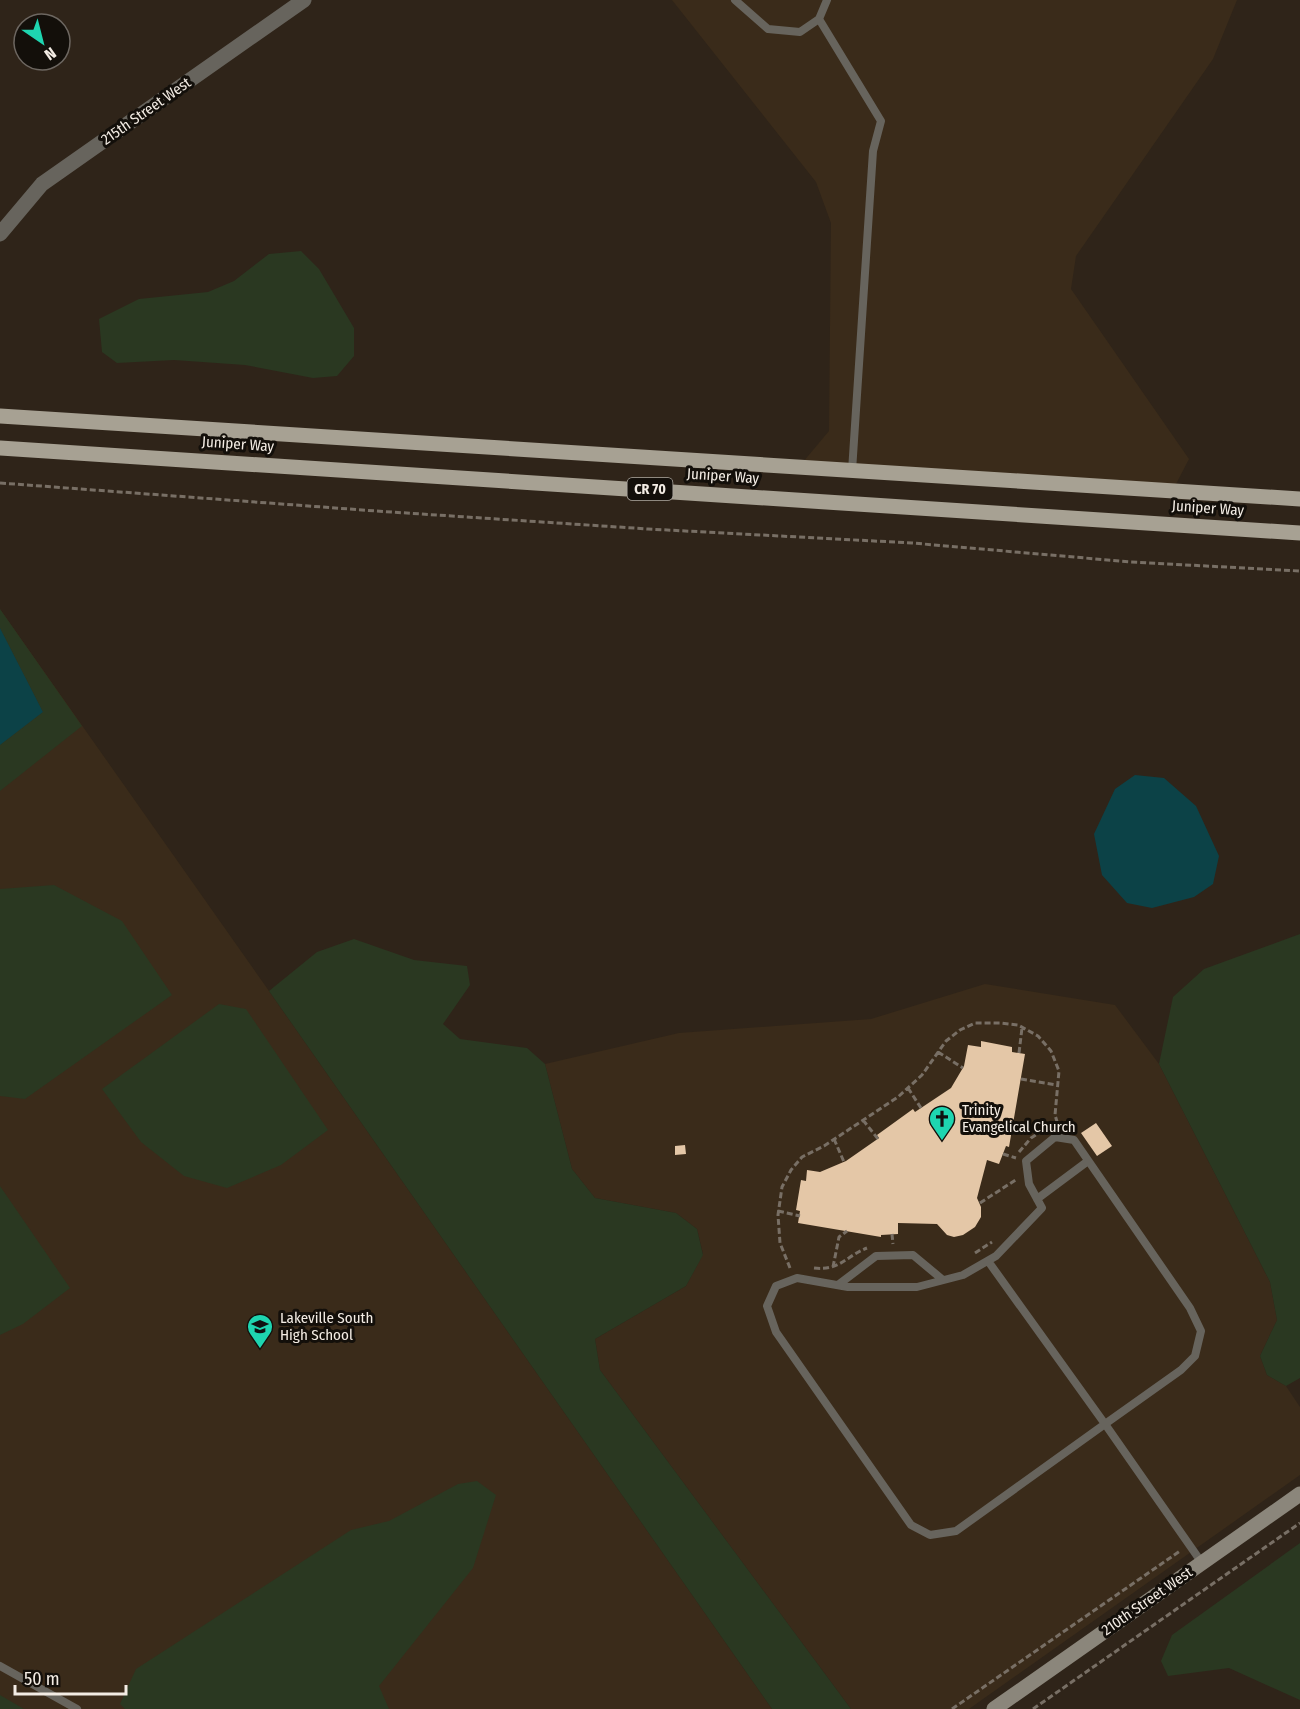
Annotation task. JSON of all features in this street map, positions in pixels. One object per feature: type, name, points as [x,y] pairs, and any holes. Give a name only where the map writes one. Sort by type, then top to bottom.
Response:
[{"type":"main road","name":"Juniper Way","points":[[0,416],[1300,499]]},
{"type":"main road","name":"Juniper Way","points":[[0,448],[1300,532]]},
{"type":"street","name":"215th Street West","points":[[0,234],[42,183],[304,0]]},
{"type":"street","name":"210th Street West","points":[[994,1709],[1300,1494]]},
{"type":"lane","points":[[735,0],[768,29],[800,32],[819,19],[827,0]]},
{"type":"lane","points":[[819,19],[881,121],[873,151],[852,471]]},
{"type":"lane","points":[[1055,1137],[1063,1138],[1074,1140],[1190,1308],[1201,1331],[1195,1356],[1181,1370],[956,1531],[930,1535],[910,1525],[776,1332],[768,1306],[776,1286],[797,1278],[848,1287],[917,1287],[963,1275],[988,1261],[996,1256],[1042,1208],[1029,1184],[1026,1161],[1055,1137]]},
{"type":"lane","points":[[1037,1199],[1088,1161]]},
{"type":"lane","points":[[838,1285],[876,1256],[913,1255],[943,1280]]},
{"type":"lane","points":[[988,1261],[1202,1563]]},
{"type":"lane","points":[[0,1666],[77,1709]]},
{"type":"path","points":[[0,483],[388,512],[912,543],[1131,562],[1300,571]]},
{"type":"path","points":[[797,1278],[790,1268],[780,1243],[778,1211],[782,1187],[791,1170],[802,1157],[834,1139],[908,1088],[922,1075],[946,1041],[960,1030],[975,1023],[1000,1023],[1023,1028],[1038,1036],[1051,1051],[1059,1071],[1054,1115],[1063,1138]]},
{"type":"path","points":[[1019,1053],[1023,1028]]},
{"type":"path","points":[[938,1052],[963,1068]]},
{"type":"path","points":[[1021,1079],[1057,1085]]},
{"type":"path","points":[[908,1088],[921,1108]]},
{"type":"path","points":[[863,1120],[878,1139]]},
{"type":"path","points":[[1014,1167],[1020,1149],[1031,1138],[1057,1122]]},
{"type":"path","points":[[834,1139],[844,1162]]},
{"type":"path","points":[[1003,1154],[1016,1158]]},
{"type":"path","points":[[980,1203],[1018,1178],[1020,1182]]},
{"type":"path","points":[[778,1211],[800,1216]]},
{"type":"path","points":[[833,1267],[839,1237],[847,1231]]},
{"type":"path","points":[[970,1256],[998,1237]]},
{"type":"path","points":[[884,1245],[900,1244]]},
{"type":"path","points":[[812,1268],[833,1267],[869,1247]]},
{"type":"path","points":[[790,1268],[801,1266]]},
{"type":"path","points":[[1033,1709],[1300,1522]]},
{"type":"path","points":[[952,1709],[1189,1545]]},
{"type":"shaded area","points":[[672,0],[1237,0],[1213,59],[1076,256],[1071,289],[1189,459],[1175,486],[798,468],[829,431],[831,223],[816,182]]},
{"type":"shaded area","name":"Lakeville South High School","points":[[0,609],[269,991],[772,1709],[0,1709]]},
{"type":"shaded area","points":[[985,984],[1115,1005],[1159,1064],[1270,1282],[1277,1320],[1260,1356],[1267,1375],[1286,1386],[1300,1407],[1300,1475],[969,1709],[851,1709],[600,1370],[595,1339],[686,1286],[703,1254],[697,1229],[676,1213],[595,1198],[572,1169],[545,1064],[679,1033],[871,1019]]},
{"type":"green space","points":[[301,251],[319,269],[354,328],[354,356],[337,376],[313,378],[245,365],[174,360],[117,363],[102,352],[99,319],[139,299],[208,292],[234,281],[269,254]]},
{"type":"green space","points":[[0,609],[82,726],[0,791],[0,745],[43,712],[0,628]]},
{"type":"green space","points":[[54,885],[122,921],[172,995],[25,1099],[0,1096],[0,889]]},
{"type":"green space","points":[[1300,934],[1300,1378],[1286,1386],[1267,1375],[1260,1356],[1277,1320],[1270,1282],[1159,1064],[1173,997],[1204,969]]},
{"type":"green space","points":[[354,939],[414,960],[467,966],[470,985],[443,1024],[460,1039],[527,1048],[545,1064],[572,1169],[595,1198],[676,1213],[697,1229],[703,1255],[686,1286],[595,1339],[600,1370],[851,1709],[772,1709],[269,991],[317,952]]},
{"type":"green space","points":[[219,1004],[246,1009],[328,1130],[281,1165],[227,1188],[184,1176],[141,1142],[102,1089]]},
{"type":"green space","points":[[0,1186],[70,1288],[23,1324],[0,1335]]},
{"type":"green space","points":[[477,1481],[496,1495],[473,1568],[379,1686],[389,1709],[125,1709],[120,1704],[136,1669],[351,1530],[389,1521],[458,1484]]},
{"type":"green space","points":[[1300,1543],[1300,1700],[1229,1668],[1168,1676],[1161,1661],[1172,1635]]},
{"type":"green space","points":[[0,1695],[24,1709],[0,1709]]},
{"type":"water","points":[[0,628],[43,712],[0,745]]},
{"type":"water","points":[[1135,775],[1164,778],[1196,806],[1219,856],[1213,884],[1194,897],[1152,908],[1127,903],[1102,875],[1094,834],[1115,789]]},
{"type":"building","name":"Trinity Evangelical Church","points":[[981,1041],[1012,1047],[1012,1052],[1025,1054],[1009,1147],[1006,1146],[999,1164],[987,1160],[977,1198],[981,1207],[981,1217],[975,1227],[963,1235],[954,1237],[947,1235],[937,1224],[898,1223],[898,1234],[881,1235],[881,1237],[798,1223],[800,1211],[796,1210],[801,1180],[806,1181],[807,1170],[820,1172],[846,1161],[879,1138],[877,1135],[913,1109],[915,1112],[951,1088],[964,1066],[968,1045],[981,1047]]},
{"type":"building","points":[[1096,1123],[1112,1146],[1097,1156],[1081,1133]]},
{"type":"building","points":[[685,1145],[686,1154],[675,1155],[675,1146]]},
{"type":"place","name":"Trinity Evangelical Church","points":[[942,1142]]},
{"type":"place","name":"Lakeville South High School","points":[[260,1350]]}]
